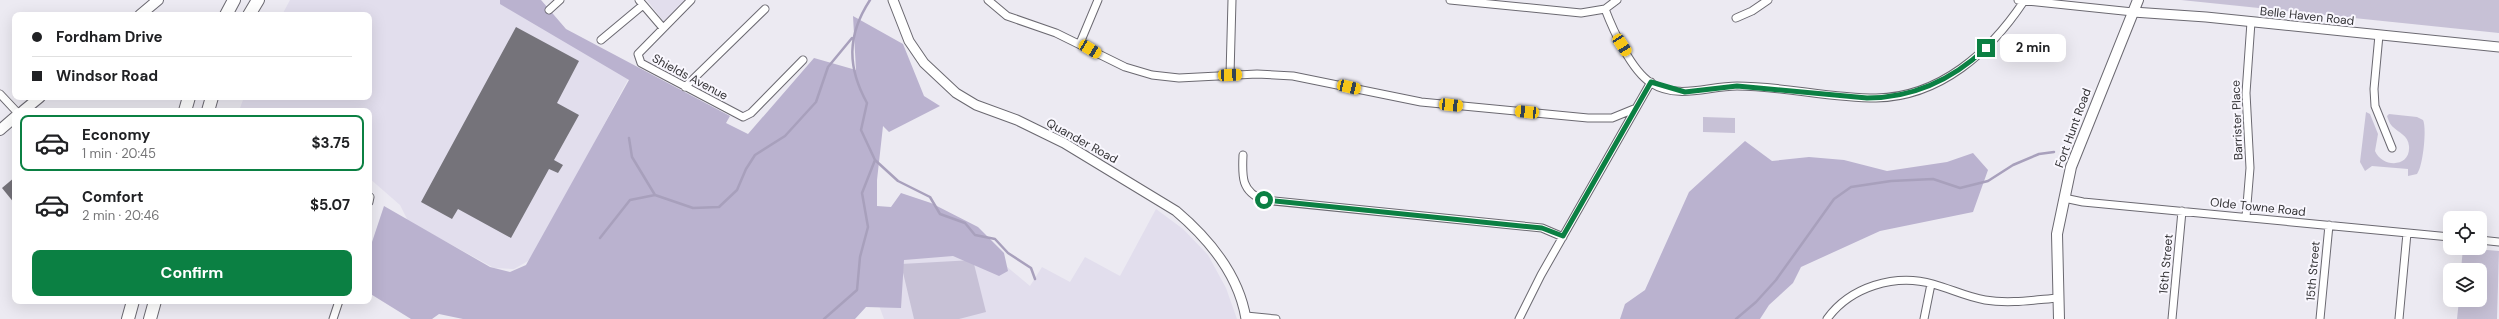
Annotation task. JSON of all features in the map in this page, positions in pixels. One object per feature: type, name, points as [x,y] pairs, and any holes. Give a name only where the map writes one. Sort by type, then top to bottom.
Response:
[{"type":"highway","points":[[228,12],[234,0]]},
{"type":"highway","points":[[251,12],[258,0]]},
{"type":"highway","points":[[128,319],[132,304]]},
{"type":"highway","points":[[150,319],[154,304]]},
{"type":"main road","points":[[144,12],[158,0]]},
{"type":"main road","name":"Fort Hunt Road","points":[[2059,319],[2057,234],[2064,198],[2077,148],[2138,0]]},
{"type":"main road","points":[[27,108],[36,100]]},
{"type":"main road","points":[[0,130],[12,120]]},
{"type":"street","points":[[549,10],[560,0]]},
{"type":"street","points":[[601,40],[641,3],[663,28],[691,0]]},
{"type":"street","name":"Quander Road","points":[[893,0],[906,35],[924,63],[956,93],[976,105],[1022,122],[1064,143],[1176,211],[1191,223],[1209,243],[1228,270],[1240,294],[1246,318]]},
{"type":"street","points":[[988,0],[1007,16],[1080,43],[1120,65],[1152,75],[1179,78],[1230,75],[1293,76],[1421,102],[1588,118],[1612,118],[1634,109]]},
{"type":"street","points":[[1080,43],[1098,0]]},
{"type":"street","points":[[1230,75],[1232,0]]},
{"type":"street","points":[[1450,0],[1581,13],[1605,9],[1617,0]]},
{"type":"street","points":[[1736,18],[1752,11],[1768,0]]},
{"type":"street","points":[[1605,9],[1622,45],[1636,66],[1651,82],[1685,92],[1737,86],[1867,98],[1906,94],[1941,82],[1971,62],[1991,42],[2021,0]]},
{"type":"street","name":"Belle Haven Road","points":[[2021,0],[2499,47]]},
{"type":"street","points":[[685,87],[765,9]]},
{"type":"street","name":"Barrister Place","points":[[2246,217],[2250,168],[2246,93],[2251,22]]},
{"type":"street","name":"Shields Avenue","points":[[663,28],[638,54],[639,61],[738,115],[747,116],[751,113],[803,60]]},
{"type":"street","points":[[2379,35],[2374,89],[2375,106],[2392,148]]},
{"type":"street","points":[[1519,319],[1563,236],[1634,109],[1651,82]]},
{"type":"street","points":[[0,94],[13,108]]},
{"type":"street","points":[[1243,155],[1244,184],[1251,194],[1264,200],[1542,228],[1563,236]]},
{"type":"street","name":"Olde Towne Road","points":[[2064,198],[2084,202],[2182,210],[2443,236]]},
{"type":"street","name":"16th Street","points":[[2172,319],[2182,210]]},
{"type":"street","name":"15th Street","points":[[2320,319],[2329,225]]},
{"type":"street","points":[[2399,319],[2407,233]]},
{"type":"street","points":[[2487,241],[2499,242]]},
{"type":"street","points":[[1827,319],[1848,297],[1873,286],[1903,281],[1931,284],[1971,297],[1992,301],[2058,298]]},
{"type":"street","points":[[1924,319],[1931,284]]},
{"type":"street","points":[[333,319],[338,304]]},
{"type":"street","points":[[1246,318],[1276,319]]},
{"type":"shaded area","points":[[290,0],[541,0],[569,33],[634,68],[540,245],[528,261],[514,269],[494,268],[408,221],[400,205],[372,181],[372,108],[240,108],[243,100],[372,100],[372,12],[284,12]]},
{"type":"shaded area","points":[[500,0],[541,0],[566,29],[730,116],[726,123],[748,134],[814,58],[856,70],[853,16],[903,44],[924,96],[940,106],[889,132],[883,126],[877,180],[877,206],[891,207],[901,193],[931,203],[978,227],[1004,253],[1008,271],[999,276],[953,256],[904,260],[901,308],[866,307],[855,319],[463,319],[439,314],[432,319],[411,319],[372,295],[372,242],[384,206],[490,267],[510,272],[526,265],[629,80],[500,4]]},
{"type":"shaded area","points":[[647,0],[686,0],[664,22]]},
{"type":"shaded area","points":[[2181,0],[2499,0],[2499,33]]},
{"type":"shaded area","points":[[2366,112],[2370,114],[2378,134],[2375,151],[2379,157],[2389,163],[2401,162],[2406,158],[2409,146],[2407,139],[2392,126],[2387,116],[2389,114],[2417,117],[2423,120],[2425,131],[2424,147],[2421,164],[2417,174],[2408,176],[2408,169],[2372,166],[2365,171],[2360,162]]},
{"type":"shaded area","points":[[1703,117],[1735,118],[1735,133],[1703,132]]},
{"type":"shaded area","points":[[1745,141],[1772,161],[1809,157],[1844,160],[1887,171],[1947,162],[1973,153],[1988,170],[1973,212],[1880,231],[1801,267],[1793,283],[1769,305],[1760,319],[1620,319],[1625,304],[1645,290],[1689,192]]},
{"type":"shaded area","points":[[1156,209],[1183,229],[1208,255],[1226,288],[1237,319],[884,319],[865,268],[946,216],[1030,286],[1042,267],[1070,282],[1085,257],[1120,276]]},
{"type":"shaded area","points":[[2487,250],[2499,251],[2497,319],[2457,319],[2458,307],[2487,307],[2487,263],[2462,263],[2462,255],[2487,255]]},
{"type":"shaded area","points":[[973,260],[986,312],[959,319],[914,319],[901,264]]},
{"type":"building","points":[[516,27],[579,61],[557,103],[579,115],[554,160],[563,165],[558,173],[549,169],[511,238],[458,209],[452,219],[421,202]]},
{"type":"building","points":[[12,180],[12,200],[2,188]]},
{"type":"waterway","points":[[824,319],[857,290],[860,257],[868,227],[862,193],[875,160],[861,130],[867,103],[860,90],[856,77],[852,51],[857,26],[862,13],[870,0]]},
{"type":"waterway","points":[[629,138],[632,157],[655,195],[693,208],[719,207],[737,190],[746,169],[755,155],[785,136],[816,102],[828,67],[852,38]]},
{"type":"waterway","points":[[1736,319],[1756,302],[1776,280],[1834,199],[1851,187],[1891,181],[1933,179],[1960,188],[1988,181],[2013,165],[2039,154],[2054,152]]},
{"type":"waterway","points":[[875,160],[898,181],[930,197],[940,214],[965,223],[975,235],[995,239],[1008,253],[1031,268],[1035,279]]},
{"type":"waterway","points":[[600,238],[630,200],[655,195]]},
{"type":"route","points":[[1264,200],[1542,228],[1563,236],[1616,144],[1634,109],[1651,82],[1673,90],[1685,92],[1737,86],[1867,98],[1888,97],[1915,92],[1941,82],[1971,62],[1986,48]]}]
